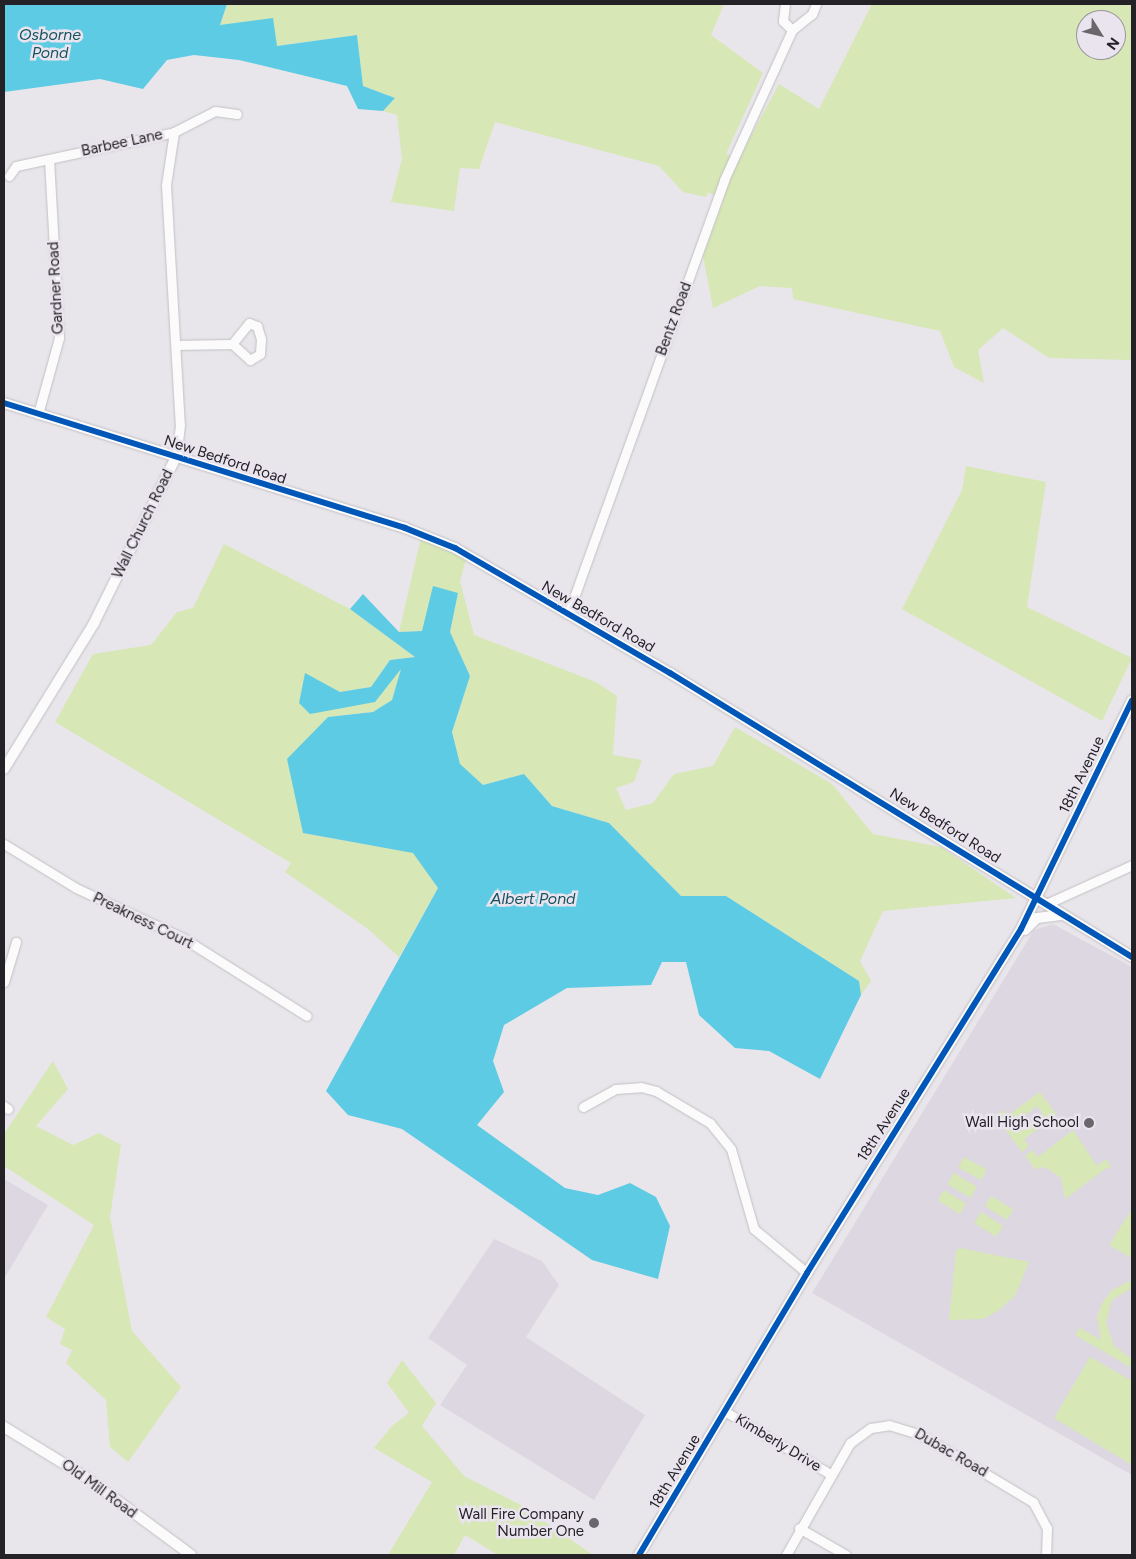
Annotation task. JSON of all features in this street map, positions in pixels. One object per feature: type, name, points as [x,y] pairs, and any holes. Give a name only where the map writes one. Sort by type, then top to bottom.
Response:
[{"type":"street","points":[[785,4],[783,22],[792,30]]},
{"type":"street","name":"Bentz Road","points":[[568,614],[724,180],[792,30],[812,14],[816,4]]},
{"type":"street","name":"Barbee Lane","points":[[9,176],[16,166],[174,132],[215,112],[237,114]]},
{"type":"street","name":"Wall Church Road","points":[[4,769],[94,623],[176,457],[180,434],[166,185],[174,132]]},
{"type":"street","name":"Gardner Road","points":[[38,414],[59,338],[49,159]]},
{"type":"street","points":[[176,345],[232,344]]},
{"type":"street","name":"New Bedford Road","points":[[4,403],[431,537],[466,554],[670,673],[1132,957]]},
{"type":"street","name":"18th Avenue","points":[[639,1555],[726,1412],[807,1273],[1005,956],[1037,898],[1132,700]]},
{"type":"street","name":"Preakness Court","points":[[4,844],[76,888],[183,938],[307,1016]]},
{"type":"street","points":[[1046,904],[1132,866]]},
{"type":"street","points":[[1005,956],[1030,923],[1044,916],[1063,916]]},
{"type":"street","points":[[4,982],[15,955],[16,942]]},
{"type":"street","points":[[583,1107],[615,1089],[641,1087],[656,1091],[710,1123],[731,1149],[754,1229],[807,1273]]},
{"type":"street","name":"Kimberly Drive","points":[[726,1412],[830,1474]]},
{"type":"street","name":"Dubac Road","points":[[786,1555],[799,1528],[846,1448],[861,1434],[882,1426],[906,1428],[1032,1502],[1047,1528],[1046,1555]]},
{"type":"street","name":"Old Mill Road","points":[[4,1427],[84,1476],[191,1555]]},
{"type":"street","points":[[799,1528],[846,1555]]},
{"type":"shaded area","points":[[1053,924],[1132,967],[1132,1475],[812,1293],[1034,930]]},
{"type":"shaded area","points":[[4,1179],[48,1205],[4,1279]]},
{"type":"shaded area","points":[[494,1239],[542,1261],[559,1285],[526,1337],[645,1415],[594,1500],[440,1405],[467,1365],[428,1338]]},
{"type":"green space","points":[[227,4],[724,4],[711,35],[763,73],[726,154],[739,158],[779,84],[819,109],[872,4],[1132,4],[1132,360],[1049,358],[1003,328],[978,350],[984,383],[954,367],[940,331],[793,299],[792,288],[760,286],[713,308],[703,256],[723,201],[708,192],[706,197],[683,192],[659,166],[495,122],[479,169],[460,168],[454,211],[391,202],[402,159],[397,115],[383,111],[395,98],[363,86],[357,35],[276,46],[220,26]]},
{"type":"green space","points":[[966,466],[1046,482],[1027,607],[1132,658],[1102,721],[902,609],[962,490]]},
{"type":"green space","points":[[423,529],[469,549],[460,581],[474,635],[596,682],[617,696],[613,755],[642,760],[634,782],[616,788],[626,810],[653,803],[674,774],[713,766],[735,727],[832,784],[873,834],[941,847],[1016,898],[883,911],[860,961],[871,981],[861,995],[859,981],[726,896],[681,896],[609,823],[552,806],[524,774],[483,785],[459,764],[452,732],[470,676],[450,632],[458,593],[422,631],[399,632]]},
{"type":"green space","points":[[224,544],[350,609],[415,657],[390,660],[371,687],[340,692],[305,674],[299,703],[374,702],[402,667],[392,700],[373,712],[328,717],[303,833],[414,853],[438,888],[399,957],[368,929],[285,872],[291,863],[55,722],[93,654],[151,645],[177,612],[193,608]]},
{"type":"green space","points":[[53,1061],[68,1089],[36,1126],[73,1145],[99,1133],[121,1145],[110,1217],[132,1331],[181,1387],[128,1462],[110,1447],[106,1400],[66,1363],[72,1350],[60,1344],[65,1329],[46,1317],[94,1225],[4,1166],[4,1134]]},
{"type":"green space","points":[[1040,1092],[1057,1115],[1024,1139],[1029,1146],[1022,1152],[995,1116],[1003,1110],[1007,1116]],"holes":[[[1037,1106],[1043,1114],[1018,1133],[1012,1125]]]},
{"type":"green space","points":[[1073,1130],[1097,1166],[1106,1159],[1111,1167],[1105,1169],[1065,1199],[1061,1178],[1048,1169],[1041,1167],[1036,1170],[1025,1156],[1032,1150],[1038,1157]]},
{"type":"green space","points":[[964,1157],[987,1170],[981,1180],[958,1167]]},
{"type":"green space","points":[[954,1173],[977,1187],[970,1198],[947,1184]]},
{"type":"green space","points":[[944,1190],[966,1204],[960,1214],[938,1200]]},
{"type":"green space","points":[[991,1196],[1013,1209],[1007,1220],[985,1206]]},
{"type":"green space","points":[[1132,1209],[1132,1258],[1109,1245]]},
{"type":"green space","points":[[981,1212],[1003,1226],[996,1237],[974,1223]]},
{"type":"green space","points":[[960,1248],[1029,1262],[1015,1296],[998,1311],[983,1319],[949,1320],[956,1251]]},
{"type":"green space","points":[[1132,1280],[1132,1288],[1112,1300],[1106,1323],[1114,1346],[1132,1359],[1132,1368],[1075,1335],[1080,1328],[1101,1340],[1097,1317],[1102,1303],[1112,1290]]},
{"type":"green space","points":[[1090,1357],[1132,1381],[1132,1465],[1054,1418]]},
{"type":"green space","points":[[402,1360],[436,1403],[422,1426],[464,1476],[521,1505],[593,1555],[498,1555],[465,1535],[454,1555],[388,1555],[432,1482],[374,1448],[392,1426],[409,1413],[387,1383]]},
{"type":"water","name":"Osborne Pond","points":[[4,4],[227,4],[220,25],[273,18],[277,46],[357,35],[363,86],[395,98],[383,111],[358,109],[347,86],[239,60],[194,55],[167,60],[143,89],[100,79],[4,92]]},
{"type":"water","name":"Albert Pond","points":[[433,586],[458,593],[450,632],[470,676],[452,732],[460,764],[483,785],[524,774],[552,806],[609,823],[681,896],[726,896],[859,981],[861,995],[820,1079],[769,1051],[735,1048],[699,1015],[686,962],[662,962],[651,985],[567,988],[504,1025],[493,1061],[504,1092],[477,1125],[565,1188],[598,1195],[630,1183],[656,1197],[670,1226],[658,1279],[592,1260],[402,1129],[348,1115],[326,1091],[438,888],[413,853],[303,833],[287,759],[328,717],[373,712],[392,700],[401,669],[375,702],[310,714],[299,703],[305,673],[340,692],[371,687],[390,660],[415,657],[350,609],[363,594],[399,632],[422,631]]},
{"type":"cycle path","points":[[4,403],[405,528],[455,548],[670,673],[1132,957]]},
{"type":"cycle path","points":[[639,1555],[807,1273],[1021,929],[1132,700]]},
{"type":"place","name":"Wall High School","points":[[1089,1123]]},
{"type":"place","name":"Wall Fire Company Number One","points":[[594,1523]]}]
